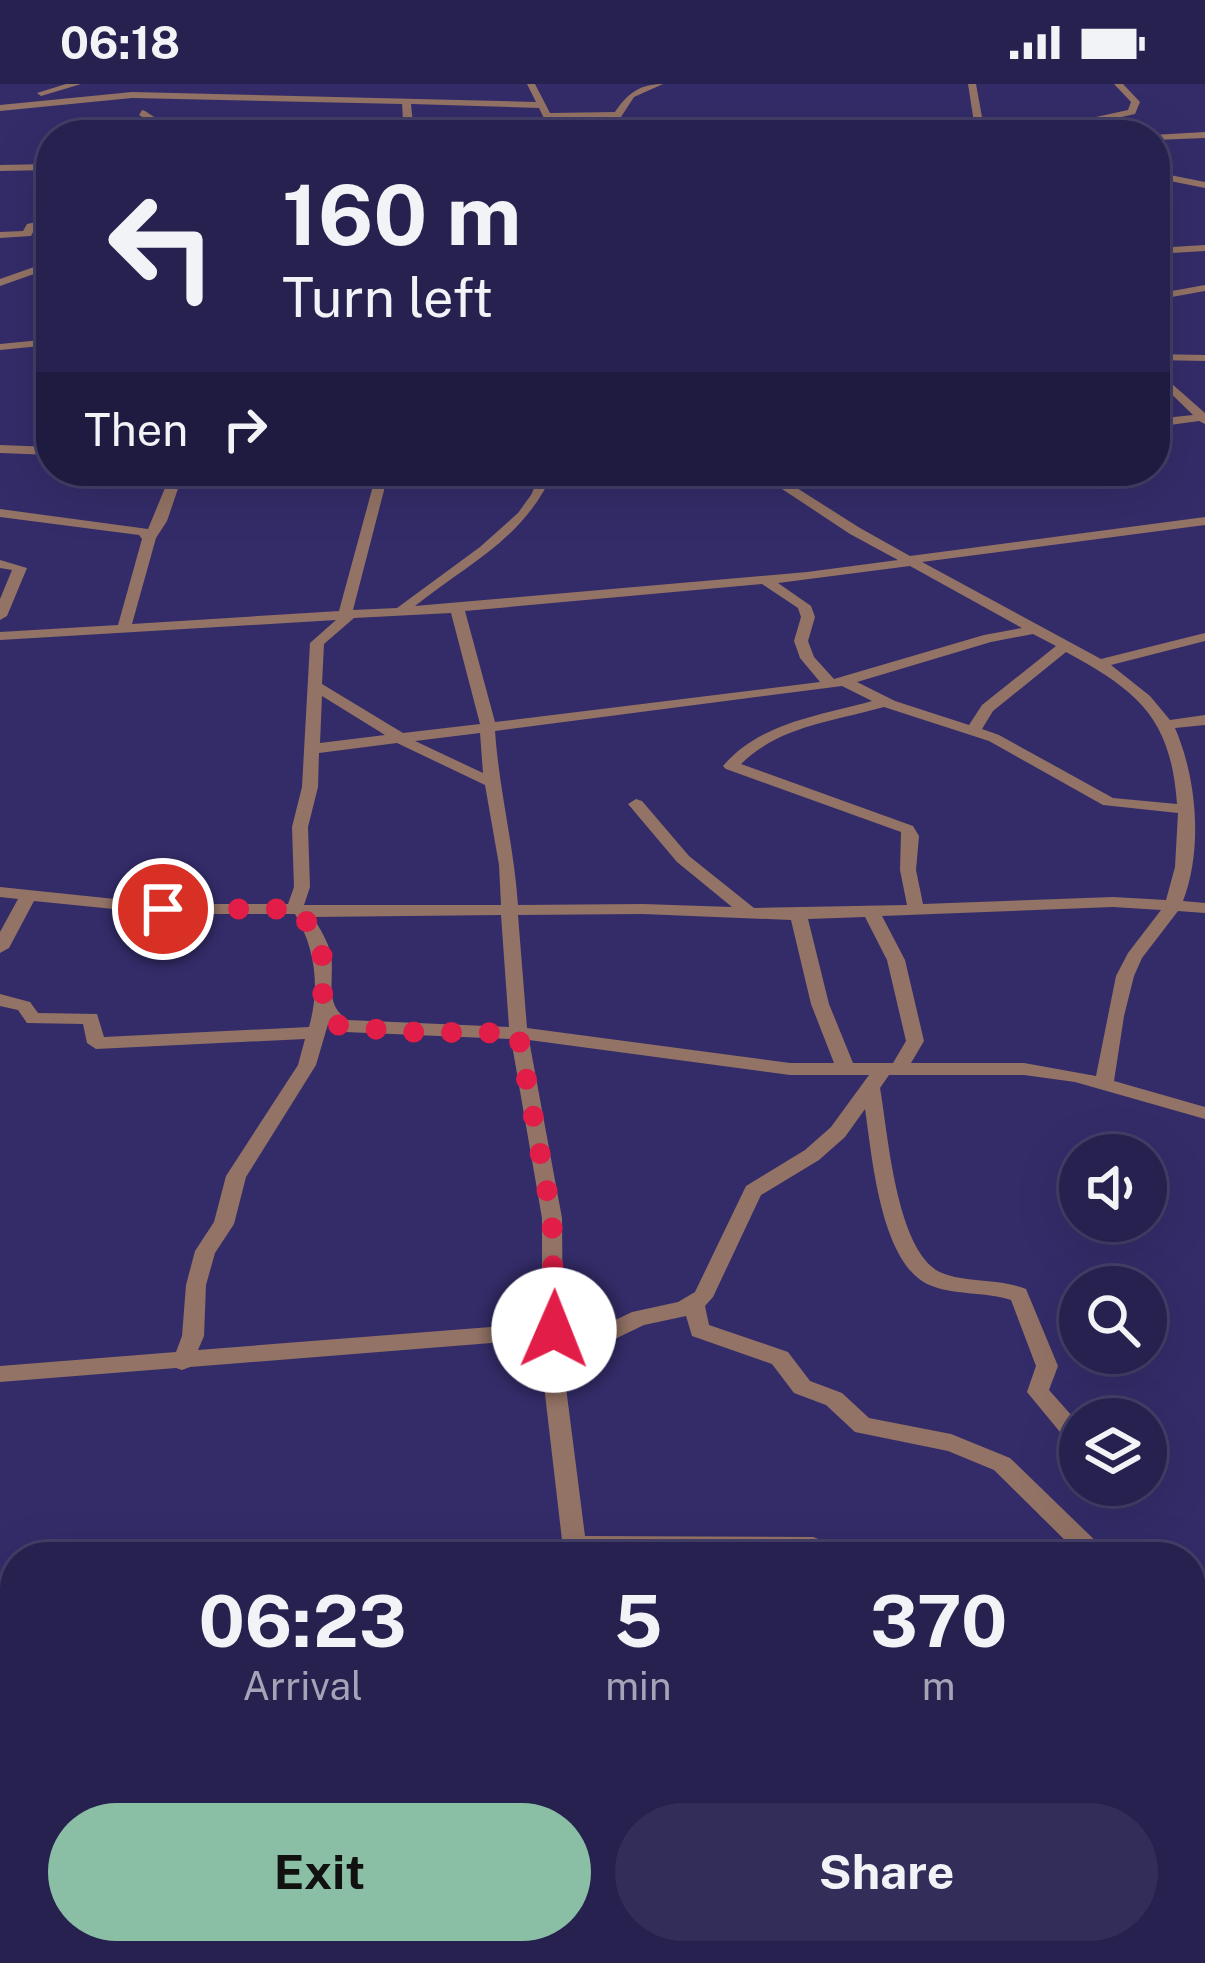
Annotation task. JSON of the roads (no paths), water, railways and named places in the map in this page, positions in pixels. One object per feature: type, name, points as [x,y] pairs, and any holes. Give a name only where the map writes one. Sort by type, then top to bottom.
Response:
[{"type":"street","points":[[0,107],[77,84]]},
{"type":"street","points":[[269,84],[271,100]]},
{"type":"street","points":[[531,84],[551,120]]},
{"type":"street","points":[[550,116],[618,115],[631,95],[659,84]]},
{"type":"street","points":[[972,84],[978,120]]},
{"type":"street","points":[[1077,120],[1132,112],[1136,101],[1118,84]]},
{"type":"street","points":[[0,107],[132,95],[542,105]]},
{"type":"street","points":[[406,104],[408,120]]},
{"type":"street","points":[[142,113],[153,120]]},
{"type":"street","points":[[1170,136],[1205,135]]},
{"type":"street","points":[[0,168],[36,167]]},
{"type":"street","points":[[1170,179],[1205,185]]},
{"type":"street","points":[[0,235],[23,235],[36,225]]},
{"type":"street","points":[[1170,249],[1205,248]]},
{"type":"street","points":[[0,283],[36,270]]},
{"type":"street","points":[[1170,294],[1205,288]]},
{"type":"street","points":[[0,346],[36,343]]},
{"type":"street","points":[[1170,357],[1205,358]]},
{"type":"street","points":[[1170,393],[1204,418]]},
{"type":"street","points":[[1170,421],[1204,418]]},
{"type":"street","points":[[0,449],[36,450]]},
{"type":"street","points":[[124,630],[149,538],[173,486]]},
{"type":"street","points":[[182,1362],[194,1336],[196,1285],[205,1251],[222,1230],[236,1176],[307,1065],[323,1008],[322,951],[299,910],[300,827],[310,788],[317,643],[349,613],[379,486]]},
{"type":"street","points":[[402,610],[508,531],[540,486]]},
{"type":"street","points":[[780,486],[1099,664],[1127,683],[1166,725],[1181,766],[1182,866],[1174,904],[1127,970],[1104,1084]]},
{"type":"street","points":[[0,513],[119,525],[149,538]]},
{"type":"street","points":[[0,636],[457,608],[765,580],[1205,521]]},
{"type":"street","points":[[0,564],[20,568],[0,616]]},
{"type":"street","points":[[765,580],[804,606],[808,617],[801,641],[807,658],[838,683],[974,729],[1108,802],[1184,809]]},
{"type":"street","points":[[457,608],[487,727],[510,910],[518,1033],[552,1218],[552,1360],[575,1542]]},
{"type":"street","points":[[311,749],[838,683],[989,638],[1036,629]]},
{"type":"street","points":[[1099,664],[1205,637]]},
{"type":"street","points":[[974,729],[987,708],[1066,645]]},
{"type":"street","points":[[314,685],[401,738],[493,783]]},
{"type":"street","points":[[886,702],[864,711],[838,712],[786,731],[731,766],[907,829],[911,833],[908,876],[916,910]]},
{"type":"street","points":[[1166,725],[1205,720]]},
{"type":"street","points":[[636,804],[683,859],[752,915]]},
{"type":"street","points":[[0,892],[163,909],[798,915],[1174,904],[1205,908]]},
{"type":"street","points":[[0,948],[29,895]]},
{"type":"street","points":[[552,1360],[639,1318],[694,1303],[707,1290],[753,1191],[830,1139],[915,1041],[896,960],[872,914]]},
{"type":"street","points":[[798,915],[820,1004],[846,1070]]},
{"type":"street","points":[[0,1000],[24,1006],[33,1019],[91,1018],[96,1043],[316,1033]]},
{"type":"street","points":[[323,1008],[329,1018],[345,1027],[518,1033],[774,1067],[884,1074],[1024,1069],[1104,1084],[1205,1113]]},
{"type":"street","points":[[884,1074],[892,1219],[902,1246],[930,1277],[959,1285],[1004,1288],[1019,1295],[1047,1366],[1038,1392],[1059,1416]]},
{"type":"street","points":[[694,1303],[697,1328],[780,1358],[802,1387],[834,1399],[863,1426],[951,1443],[1002,1464],[1082,1542]]},
{"type":"street","points":[[0,1374],[554,1330]]}]
